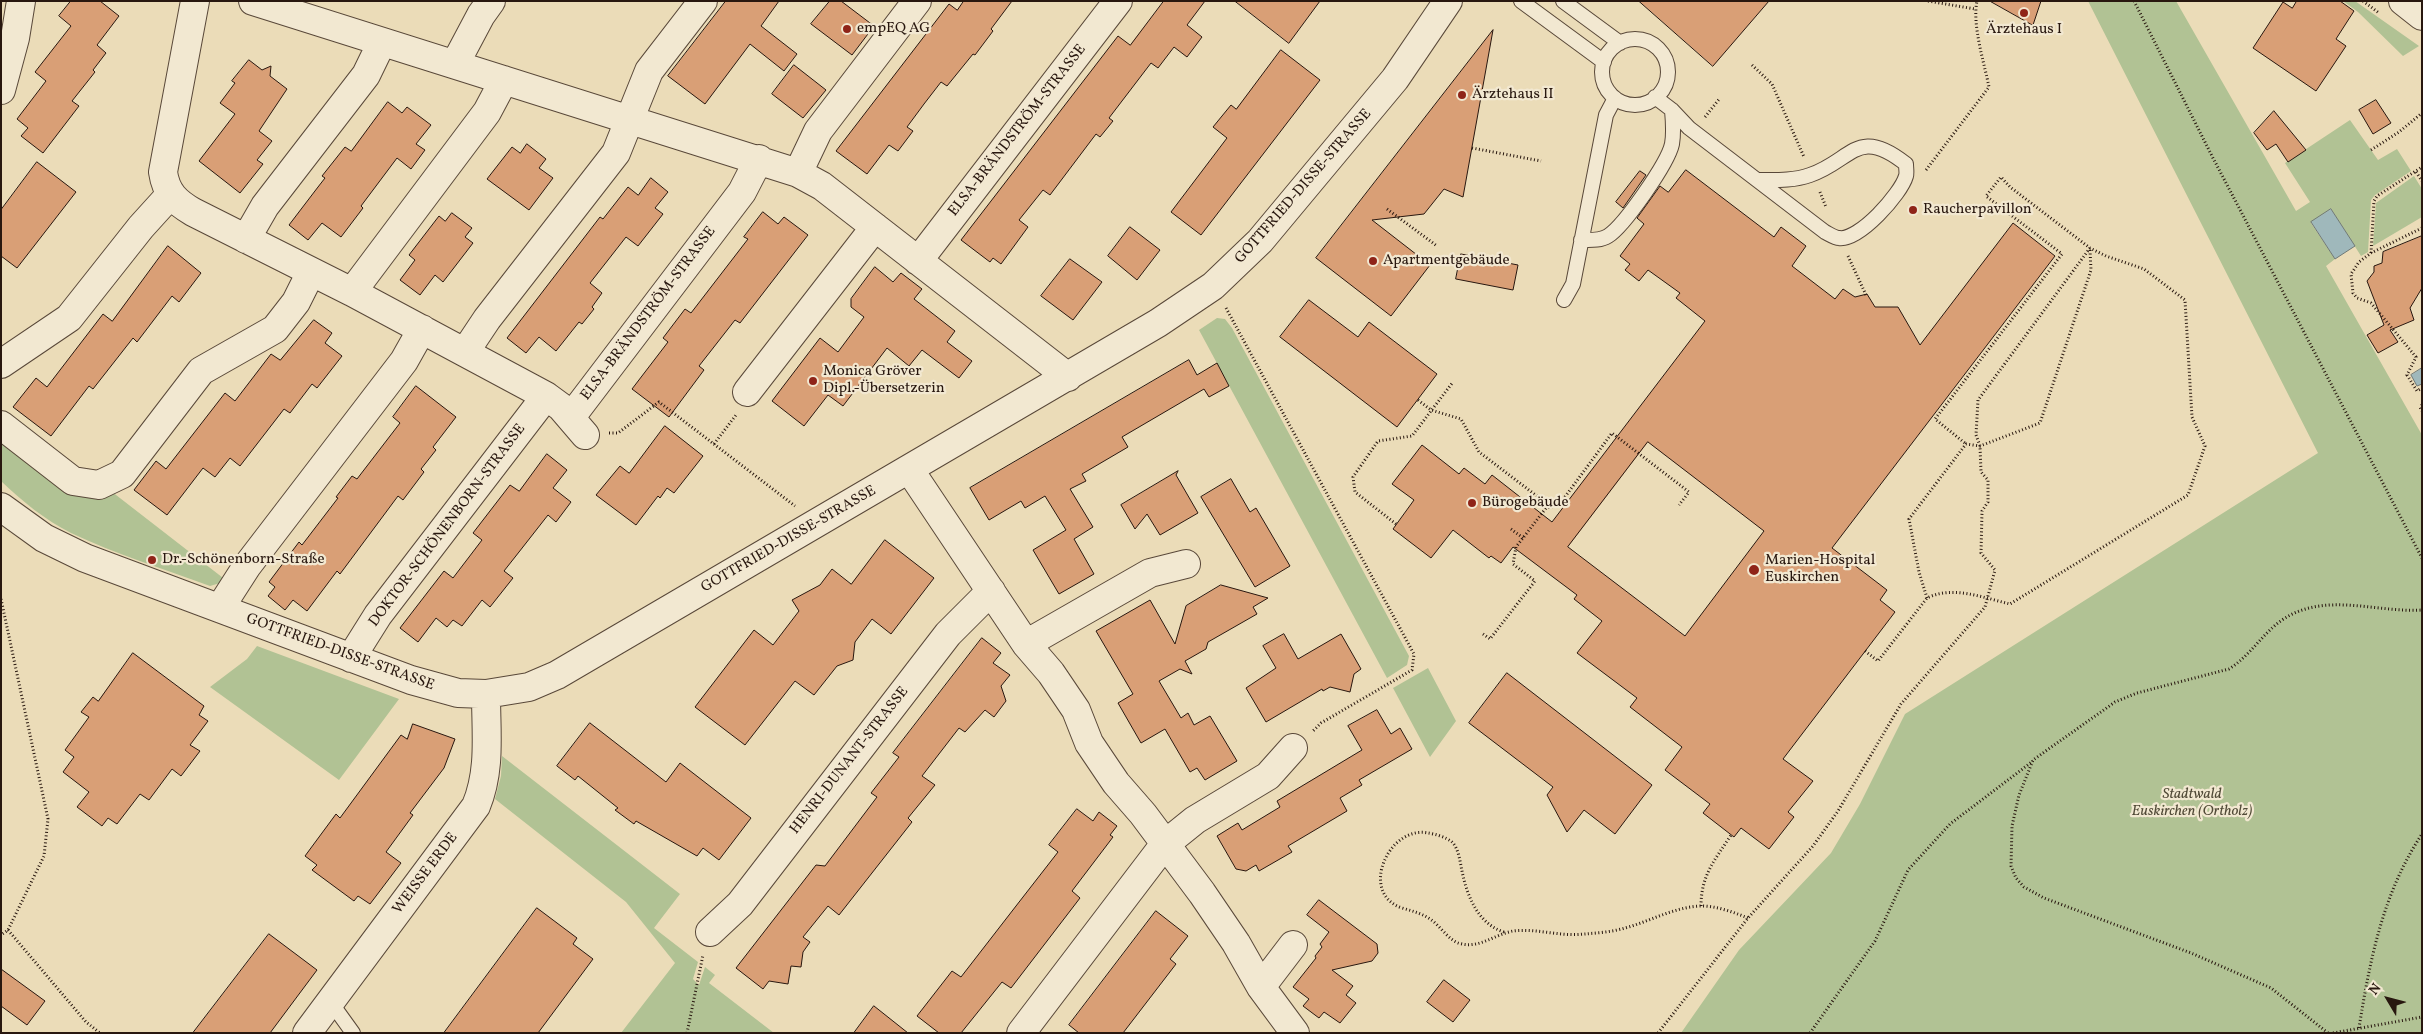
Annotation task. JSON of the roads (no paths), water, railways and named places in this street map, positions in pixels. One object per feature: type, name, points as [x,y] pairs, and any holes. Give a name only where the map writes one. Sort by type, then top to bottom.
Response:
[{"type":"street","points":[[1,90],[15,38],[21,1]]},
{"type":"street","points":[[196,1],[164,172],[170,195],[193,212],[352,292],[546,396]]},
{"type":"street","points":[[253,1],[292,7],[382,42],[629,118],[798,173],[822,186],[1068,377]]},
{"type":"street","points":[[454,64],[481,15],[491,1]]},
{"type":"street","points":[[465,352],[487,319],[616,153],[649,71],[703,1]]},
{"type":"street","points":[[798,173],[818,131],[917,1]]},
{"type":"street","name":"ELSA-BRÄNDSTRÖM-STRASSE","points":[[918,261],[1118,1]]},
{"type":"street","name":"GOTTFRIED-DISSE-STRASSE","points":[[5,517],[85,558],[436,689],[458,693],[486,694],[529,687],[557,675],[1068,377],[1181,309],[1212,286],[1238,264],[1260,241],[1359,124],[1395,80],[1448,1]]},
{"type":"street","points":[[2403,1],[2422,16]]},
{"type":"street","points":[[246,239],[266,206],[366,75],[382,42]]},
{"type":"street","points":[[352,292],[487,112],[504,80]]},
{"type":"street","name":"ELSA-BRÄNDSTRÖM-STRASSE","points":[[546,396],[562,406],[578,426],[742,192],[759,159]]},
{"type":"street","points":[[1,364],[69,318],[141,227],[170,195]]},
{"type":"street","points":[[747,392],[874,227]]},
{"type":"street","points":[[1,425],[73,480],[100,486],[122,474],[201,371],[276,329],[296,302],[312,272]]},
{"type":"street","points":[[220,608],[247,566],[404,361],[422,330]]},
{"type":"street","name":"DOKTOR-SCHÖNENBORN-STRASSE","points":[[351,658],[378,615],[546,396]]},
{"type":"street","points":[[909,469],[1026,644],[1051,673],[1076,710],[1090,744],[1116,782],[1143,814],[1164,845],[1202,893],[1236,943],[1261,988],[1296,1033]]},
{"type":"street","points":[[1026,644],[1150,573],[1186,564]]},
{"type":"street","name":"HENRI-DUNANT-STRASSE","points":[[710,932],[740,904],[948,634],[968,611],[991,591]]},
{"type":"street","name":"WEISSE ERDE","points":[[306,1033],[476,806],[484,788],[486,772],[486,694]]},
{"type":"street","points":[[1021,1033],[1164,845],[1195,820],[1268,776],[1293,748]]},
{"type":"street","points":[[1261,988],[1294,945]]},
{"type":"lane","points":[[1521,1],[1604,62]]},
{"type":"lane","points":[[1563,1],[1620,43]]},
{"type":"lane","points":[[1632,39],[1645,41],[1661,53],[1667,65],[1667,79],[1655,98],[1635,104],[1621,102],[1615,98],[1604,82],[1604,62],[1610,51],[1620,43],[1632,39]]},
{"type":"lane","points":[[1564,300],[1573,284],[1606,114],[1615,98]]},
{"type":"lane","points":[[1655,98],[1672,110],[1689,128],[1757,180],[1825,232],[1840,238],[1855,235],[1869,225],[1881,212],[1906,176],[1906,164],[1887,151],[1867,147],[1856,149],[1812,175],[1794,179],[1757,180]]},
{"type":"lane","points":[[1581,240],[1595,240],[1607,237],[1653,181],[1667,159],[1672,145],[1672,110]]},
{"type":"lane","points":[[330,1001],[352,1033]]},
{"type":"water","points":[[2331,209],[2355,246],[2335,259],[2311,222]]},
{"type":"water","points":[[2422,368],[2422,384],[2417,386],[2411,375]]},
{"type":"place","name":"Ärztehaus I","points":[[2024,13]]},
{"type":"place","name":"empEQ AG","points":[[847,29]]},
{"type":"place","name":"Ärztehaus II","points":[[1462,95]]},
{"type":"place","name":"Raucherpavillon","points":[[1913,210]]},
{"type":"place","name":"Apartmentgebäude","points":[[1373,261]]},
{"type":"place","name":"Monica Gröver Dipl.-Übersetzerin","points":[[813,381]]},
{"type":"place","name":"Bürogebäude","points":[[1472,503]]},
{"type":"place","name":"Dr.-Schönenborn-Straße","points":[[152,560]]},
{"type":"place","name":"Marien-Hospital Euskirchen","points":[[1754,570]]},
{"type":"park label","name":"Stadtwald Euskirchen (Ortholz)","points":[[2192,804]]}]
